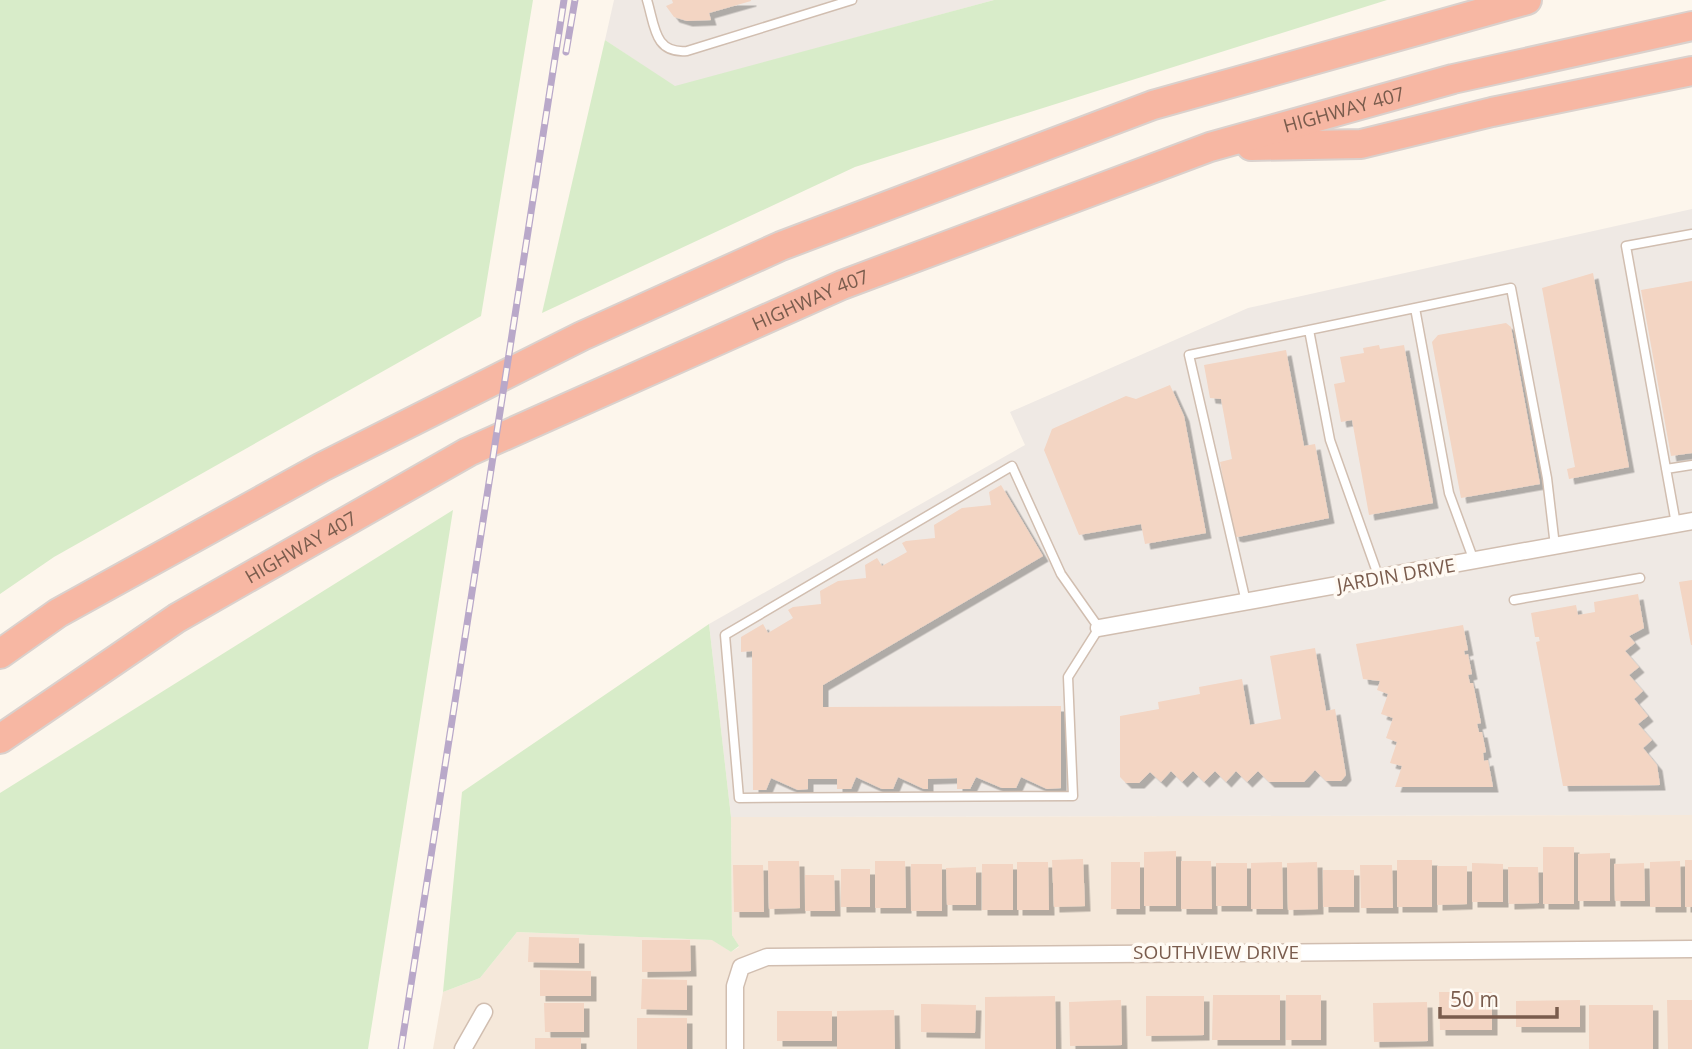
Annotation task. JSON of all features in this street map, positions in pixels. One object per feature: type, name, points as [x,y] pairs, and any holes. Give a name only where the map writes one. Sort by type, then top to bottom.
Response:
[{"type":"highway","points":[[0,654],[58,613],[322,467],[582,336],[781,246],[1153,104],[1527,0]]},
{"type":"highway","name":"HIGHWAY 407","points":[[0,739],[177,618],[468,452],[842,285],[1210,147],[1453,79],[1692,26]]},
{"type":"highway","points":[[1210,147],[1361,144],[1492,112],[1692,71]]},
{"type":"street","name":"JARDIN DRIVE","points":[[1099,628],[1684,523]]},
{"type":"street","name":"SOUTHVIEW DRIVE","points":[[735,1049],[735,986],[741,967],[767,957],[1692,949]]},
{"type":"street","points":[[463,1049],[484,1012]]},
{"type":"lane","points":[[647,0],[661,45],[673,52],[687,51],[852,0]]},
{"type":"lane","points":[[1684,523],[1666,469],[1626,246],[1692,234]]},
{"type":"lane","points":[[1245,602],[1189,355],[1511,288],[1547,478],[1555,546]]},
{"type":"lane","points":[[1415,308],[1449,493],[1474,561]]},
{"type":"lane","points":[[1309,330],[1330,440],[1379,578]]},
{"type":"lane","points":[[1666,469],[1692,465]]},
{"type":"lane","points":[[1012,466],[1061,574],[1099,628],[1068,677],[1073,796],[739,798],[725,635],[1012,466]]},
{"type":"lane","points":[[1514,600],[1640,578]]},
{"type":"shaded area","points":[[614,0],[994,0],[675,87],[605,40]]},
{"type":"shaded area","points":[[1692,209],[1692,815],[731,817],[709,624],[1025,445],[1010,412],[1248,308]]},
{"type":"shaded area","points":[[1692,815],[1692,1049],[433,1049],[443,992],[480,978],[517,932],[713,940],[731,952],[739,947],[732,935],[731,817]]},
{"type":"green space","points":[[0,0],[533,0],[481,316],[54,557],[0,594]]},
{"type":"green space","points":[[994,0],[1387,0],[855,167],[542,313],[605,40],[675,86]]},
{"type":"green space","points":[[453,510],[368,1049],[0,1049],[0,793]]},
{"type":"green space","points":[[709,624],[731,817],[732,935],[739,946],[731,952],[712,940],[517,932],[480,978],[443,992],[462,792]]},
{"type":"building","points":[[672,0],[751,1],[709,13],[711,20],[687,21],[674,17],[666,6],[673,3]]},
{"type":"building","points":[[1593,273],[1629,467],[1569,479],[1567,469],[1575,467],[1542,288]]},
{"type":"building","points":[[1692,281],[1692,453],[1671,456],[1641,290]]},
{"type":"building","points":[[1506,323],[1511,327],[1540,484],[1461,498],[1432,342],[1438,335]]},
{"type":"building","points":[[1379,345],[1380,349],[1404,345],[1433,503],[1369,515],[1352,420],[1341,422],[1334,384],[1345,382],[1340,357],[1364,353],[1363,348]]},
{"type":"building","points":[[1286,350],[1304,446],[1315,444],[1329,518],[1234,536],[1220,462],[1232,459],[1221,399],[1210,398],[1204,365]]},
{"type":"building","points":[[1170,385],[1184,416],[1206,533],[1145,544],[1141,524],[1079,535],[1044,450],[1052,429],[1126,396],[1136,399]]},
{"type":"building","points":[[1001,485],[1043,556],[823,685],[823,707],[1061,706],[1061,788],[1047,789],[1021,777],[1016,788],[1002,788],[976,777],[970,789],[957,789],[957,778],[928,779],[928,789],[924,789],[898,777],[893,789],[882,789],[856,777],[851,789],[837,789],[837,779],[808,779],[808,789],[798,790],[771,778],[766,790],[753,790],[752,651],[741,652],[741,637],[763,624],[768,633],[793,618],[788,610],[793,607],[821,604],[820,591],[838,581],[866,578],[865,565],[877,558],[882,566],[907,552],[902,543],[935,538],[934,525],[962,508],[991,505],[989,492]]},
{"type":"building","points":[[1692,580],[1692,645],[1691,645],[1679,582]]},
{"type":"building","points":[[1638,594],[1644,628],[1629,636],[1635,643],[1625,651],[1639,667],[1629,675],[1643,691],[1634,699],[1648,716],[1638,724],[1652,740],[1643,748],[1657,765],[1660,785],[1563,786],[1536,642],[1540,641],[1539,637],[1535,637],[1531,613],[1576,605],[1578,615],[1595,612],[1594,602]]},
{"type":"building","points":[[1463,625],[1468,650],[1464,651],[1465,655],[1468,654],[1472,674],[1468,675],[1470,683],[1473,683],[1481,723],[1477,724],[1479,732],[1482,732],[1486,752],[1483,753],[1484,761],[1488,760],[1493,787],[1395,787],[1402,766],[1390,763],[1397,742],[1386,738],[1393,718],[1381,714],[1388,694],[1377,690],[1380,681],[1363,679],[1356,644]]},
{"type":"building","points":[[1315,648],[1326,711],[1335,709],[1346,775],[1341,781],[1326,781],[1315,770],[1304,782],[1269,782],[1258,771],[1247,782],[1236,771],[1226,782],[1215,771],[1204,782],[1193,771],[1182,782],[1171,771],[1161,782],[1150,772],[1139,783],[1126,783],[1120,777],[1120,716],[1159,709],[1158,702],[1200,694],[1199,687],[1242,679],[1250,725],[1281,719],[1270,656]]},
{"type":"building","points":[[1543,847],[1574,847],[1574,904],[1543,904]]},
{"type":"building","points":[[1176,851],[1176,906],[1144,906],[1144,852]]},
{"type":"building","points":[[1610,853],[1610,901],[1578,901],[1578,854]]},
{"type":"building","points":[[1083,859],[1085,906],[1054,907],[1052,860]]},
{"type":"building","points":[[1397,860],[1432,860],[1432,907],[1397,907]]},
{"type":"building","points":[[1685,860],[1692,860],[1692,907],[1685,907]]},
{"type":"building","points":[[768,861],[799,861],[800,908],[769,909]]},
{"type":"building","points":[[875,861],[905,861],[906,908],[875,908]]},
{"type":"building","points":[[1181,861],[1211,861],[1212,909],[1181,909]]},
{"type":"building","points":[[1680,861],[1681,907],[1650,907],[1650,862]]},
{"type":"building","points":[[1017,862],[1048,862],[1049,910],[1017,910]]},
{"type":"building","points":[[1111,862],[1140,862],[1140,909],[1111,909]]},
{"type":"building","points":[[1282,862],[1283,909],[1251,909],[1251,863]]},
{"type":"building","points":[[1317,862],[1318,909],[1288,910],[1287,863]]},
{"type":"building","points":[[1216,863],[1247,863],[1247,906],[1216,906]]},
{"type":"building","points":[[1472,863],[1503,864],[1503,902],[1472,902]]},
{"type":"building","points":[[1644,863],[1645,901],[1615,901],[1614,864]]},
{"type":"building","points":[[911,864],[942,864],[942,911],[911,911]]},
{"type":"building","points":[[982,864],[1013,864],[1013,910],[982,910]]},
{"type":"building","points":[[733,865],[763,865],[764,912],[734,912]]},
{"type":"building","points":[[1360,865],[1392,865],[1393,908],[1361,908]]},
{"type":"building","points":[[1437,866],[1467,866],[1467,904],[1437,905]]},
{"type":"building","points":[[976,867],[976,905],[947,905],[946,868]]},
{"type":"building","points":[[1508,867],[1538,867],[1539,903],[1509,904]]},
{"type":"building","points":[[841,869],[870,869],[870,907],[841,907]]},
{"type":"building","points":[[1323,870],[1354,870],[1354,907],[1323,907]]},
{"type":"building","points":[[805,875],[834,875],[835,911],[805,911]]},
{"type":"building","points":[[529,937],[579,938],[579,963],[528,962]]},
{"type":"building","points":[[642,940],[690,940],[691,971],[642,972]]},
{"type":"building","points":[[540,970],[591,971],[591,996],[540,996]]},
{"type":"building","points":[[642,979],[687,980],[687,1010],[641,1009]]},
{"type":"building","points":[[1439,992],[1492,992],[1492,1030],[1440,1030]]},
{"type":"building","points":[[1213,995],[1280,995],[1280,1040],[1212,1040]]},
{"type":"building","points":[[1286,995],[1321,995],[1321,1040],[1286,1040]]},
{"type":"building","points":[[1055,996],[1056,1049],[985,1049],[985,997]]},
{"type":"building","points":[[1146,996],[1204,996],[1204,1035],[1146,1036]]},
{"type":"building","points":[[1121,1000],[1122,1045],[1070,1046],[1069,1002]]},
{"type":"building","points":[[1580,1000],[1580,1027],[1516,1027],[1516,1001]]},
{"type":"building","points":[[1667,1000],[1692,1000],[1692,1049],[1668,1049]]},
{"type":"building","points":[[1427,1002],[1428,1041],[1374,1042],[1373,1003]]},
{"type":"building","points":[[544,1003],[584,1003],[584,1032],[545,1032]]},
{"type":"building","points":[[921,1004],[976,1005],[975,1033],[921,1032]]},
{"type":"building","points":[[1589,1005],[1653,1005],[1653,1049],[1589,1049]]},
{"type":"building","points":[[894,1010],[895,1049],[837,1049],[837,1011]]},
{"type":"building","points":[[777,1011],[832,1011],[832,1041],[777,1041]]},
{"type":"building","points":[[637,1018],[687,1018],[687,1049],[637,1049]]},
{"type":"building","points":[[535,1038],[581,1038],[581,1049],[535,1049]]},
{"type":"railway","points":[[401,1049],[564,0]]},
{"type":"railway","points":[[566,52],[575,0]]}]
